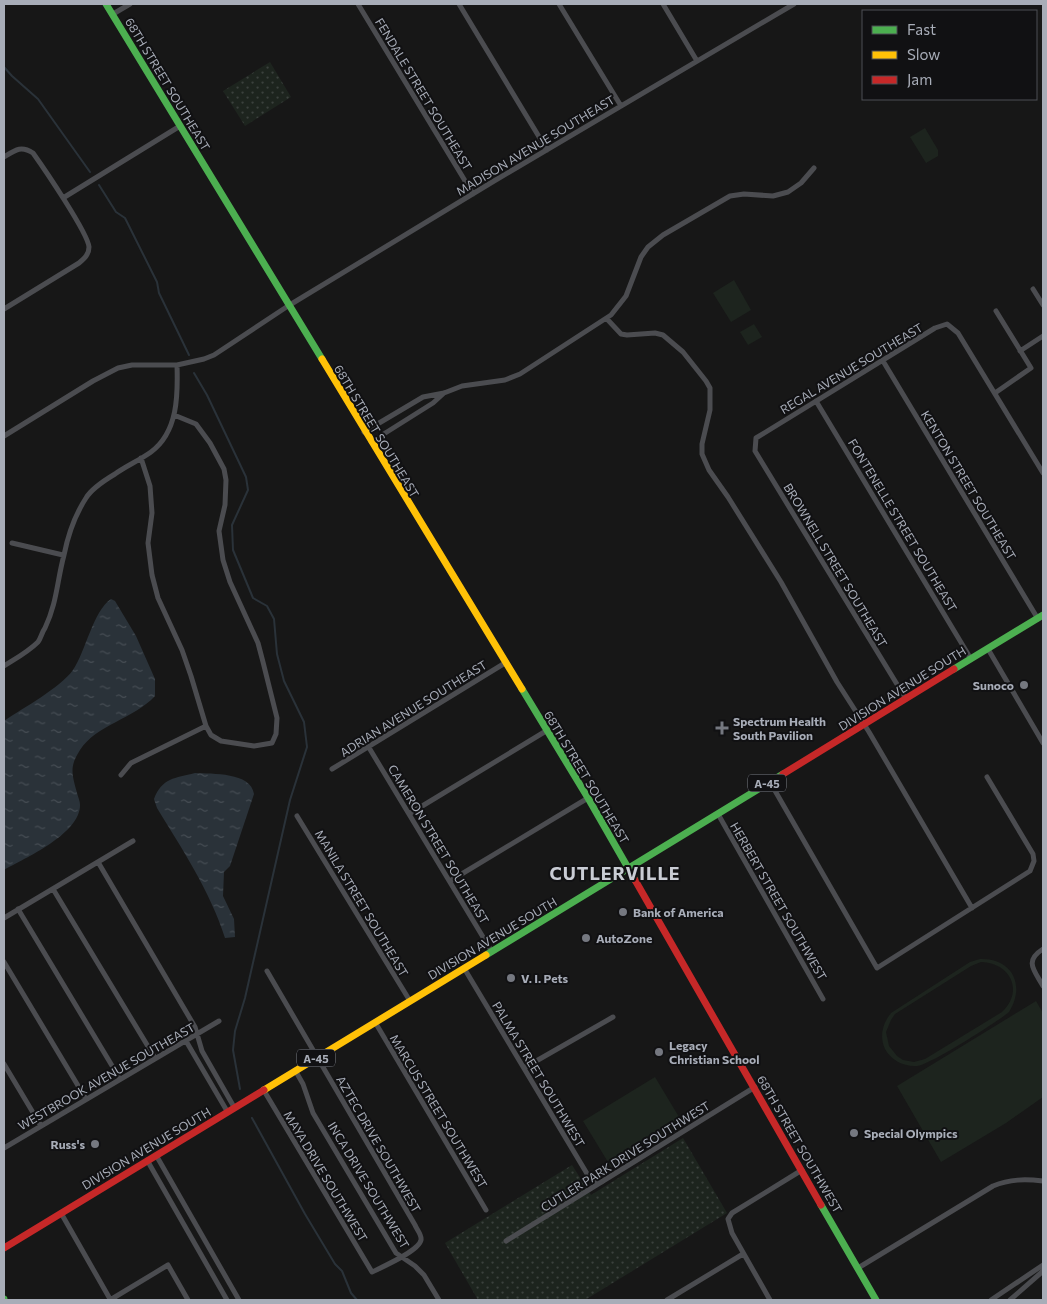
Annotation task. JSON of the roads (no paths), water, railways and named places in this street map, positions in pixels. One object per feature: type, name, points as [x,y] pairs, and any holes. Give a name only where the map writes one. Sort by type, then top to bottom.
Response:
[{"type":"main road","name":"68TH STREET SOUTHEAST","points":[[106,4],[364,432],[588,798],[629,869]]},
{"type":"main road","name":"DIVISION AVENUE SOUTH","points":[[4,1248],[1041,617]]},
{"type":"main road","name":"68TH STREET SOUTHWEST","points":[[629,869],[876,1300]]},
{"type":"street","points":[[113,14],[130,4]]},
{"type":"street","name":"FENDALE STREET SOUTHEAST","points":[[358,4],[473,194]]},
{"type":"street","points":[[459,4],[547,150]]},
{"type":"street","points":[[559,4],[621,106]]},
{"type":"street","points":[[663,4],[697,61]]},
{"type":"street","name":"MADISON AVENUE SOUTHEAST","points":[[176,364],[191,362],[214,355],[288,306],[473,194],[794,4]]},
{"type":"street","points":[[63,198],[180,126]]},
{"type":"street","points":[[4,157],[19,148],[28,150],[38,161],[63,198],[87,240],[89,250],[80,263],[4,309]]},
{"type":"street","points":[[364,432],[422,397],[444,393],[462,386],[511,378],[607,319],[626,296],[641,257],[648,247],[663,235],[730,196],[744,194],[768,196],[788,192],[802,183],[814,168]]},
{"type":"street","points":[[1033,289],[1043,305]]},
{"type":"street","points":[[996,311],[1030,368],[995,393],[1043,473]]},
{"type":"street","points":[[607,319],[621,334],[655,333],[663,335],[683,352],[706,381],[710,388],[710,410],[702,444],[702,454],[707,464],[781,582],[837,682],[972,908]]},
{"type":"street","name":"REGAL AVENUE SOUTHEAST","points":[[755,440],[761,434],[942,324],[952,326],[958,333],[995,393]]},
{"type":"street","points":[[1020,351],[1043,336]]},
{"type":"street","name":"KENTON STREET SOUTHEAST","points":[[883,361],[1041,617]]},
{"type":"street","points":[[4,436],[92,381],[118,368],[132,365],[176,364],[178,391],[174,415],[163,438],[152,451],[102,482],[87,496],[75,518],[64,555],[52,614],[38,641],[4,666]]},
{"type":"street","points":[[371,442],[434,404],[444,393]]},
{"type":"street","name":"FONTENELLE STREET SOUTHEAST","points":[[816,401],[972,659]]},
{"type":"street","points":[[141,458],[150,486],[152,513],[148,543],[152,575],[158,598],[182,650],[206,726],[214,737],[221,741],[254,746],[272,743],[276,734],[277,718],[258,643],[230,582],[223,560],[219,531],[225,505],[226,480],[224,469],[210,443],[196,424],[174,415]]},
{"type":"street","name":"BROWNELL STREET SOUTHEAST","points":[[755,440],[755,452],[906,699]]},
{"type":"street","points":[[12,543],[64,555]]},
{"type":"street","points":[[988,649],[1043,743]]},
{"type":"street","name":"ADRIAN AVENUE SOUTHEAST","points":[[332,769],[505,663]]},
{"type":"street","points":[[121,774],[132,763],[206,726]]},
{"type":"street","points":[[409,814],[546,731]]},
{"type":"street","name":"CAMERON STREET SOUTHEAST","points":[[368,746],[492,952]]},
{"type":"street","points":[[770,782],[877,968],[1030,871],[1034,861],[1033,854],[987,777]]},
{"type":"street","points":[[450,882],[588,798]]},
{"type":"street","name":"HERBERT STREET SOUTHWEST","points":[[718,814],[823,998]]},
{"type":"street","name":"MANILA STREET SOUTHEAST","points":[[297,816],[410,1001]]},
{"type":"street","points":[[4,918],[133,841]]},
{"type":"street","points":[[98,862],[195,1027],[202,1051],[234,1107]]},
{"type":"street","points":[[53,889],[155,1058]]},
{"type":"street","points":[[18,909],[120,1079]]},
{"type":"street","points":[[1043,949],[1035,954],[1032,959],[1033,967],[1043,986]]},
{"type":"street","points":[[4,962],[86,1099]]},
{"type":"street","name":"PALMA STREET SOUTHWEST","points":[[464,968],[589,1177],[595,1181],[602,1182]]},
{"type":"street","name":"AZTEC DRIVE SOUTHWEST","points":[[267,971],[421,1237],[421,1242],[416,1247],[400,1257]]},
{"type":"street","points":[[524,1068],[613,1018]]},
{"type":"street","name":"WESTBROOK AVENUE SOUTHEAST","points":[[4,1148],[219,1021]]},
{"type":"street","name":"MARCUS STREET SOUTHWEST","points":[[375,1022],[486,1210]]},
{"type":"street","points":[[186,1041],[227,1112]]},
{"type":"street","points":[[4,1064],[41,1126]]},
{"type":"street","name":"INCA DRIVE SOUTHWEST","points":[[295,1070],[303,1084],[313,1113],[396,1253],[415,1266],[424,1276],[439,1300]]},
{"type":"street","name":"CUTLER PARK DRIVE SOUTHWEST","points":[[506,1241],[754,1088]]},
{"type":"street","name":"MAYA DRIVE SOUTHWEST","points":[[263,1089],[372,1272],[400,1257]]},
{"type":"street","points":[[156,1155],[238,1300]]},
{"type":"street","points":[[147,1160],[227,1300]]},
{"type":"street","points":[[770,1300],[732,1233],[728,1219],[732,1213],[802,1170]]},
{"type":"street","points":[[858,1268],[993,1186],[1008,1180],[1043,1181]]},
{"type":"street","points":[[61,1213],[110,1300],[168,1265],[188,1300]]},
{"type":"street","points":[[667,1300],[743,1254]]},
{"type":"street","points":[[991,1300],[1043,1265]]},
{"type":"street","points":[[1010,1300],[1043,1272]]},
{"type":"water","points":[[111,599],[115,601],[136,636],[155,679],[155,696],[147,704],[105,728],[87,741],[80,750],[73,766],[74,781],[80,805],[78,816],[71,826],[50,844],[4,870],[4,721],[50,691],[67,677],[78,662],[99,612]]},
{"type":"water","points":[[195,773],[220,774],[238,778],[251,787],[254,794],[230,866],[224,872],[223,896],[234,919],[235,937],[225,938],[212,904],[186,855],[157,808],[154,799],[165,783],[175,778]]},
{"type":"waterway","points":[[4,67],[38,99],[90,172]]},
{"type":"waterway","points":[[99,185],[116,212],[125,218],[157,282],[159,293],[189,355]]},
{"type":"waterway","points":[[194,373],[207,395],[246,477],[248,490],[232,525],[233,550],[253,598],[267,606],[274,619],[277,654],[284,681],[304,722],[307,747],[290,800],[245,998],[235,1031],[233,1050],[240,1089]]},
{"type":"waterway","points":[[252,1118],[305,1214],[335,1264],[342,1271],[351,1293],[357,1300]]},
{"type":"place","name":"Sunoco","points":[[1024,685]]},
{"type":"place","name":"Spectrum Health South Pavilion","points":[[722,728]]},
{"type":"place","name":"Bank of America","points":[[623,912]]},
{"type":"place","name":"AutoZone","points":[[586,938]]},
{"type":"place","name":"V. I. Pets","points":[[511,978]]},
{"type":"place","name":"Legacy Christian School","points":[[659,1052]]},
{"type":"place","name":"Special Olympics","points":[[854,1133]]},
{"type":"place","name":"Russ's","points":[[95,1144]]},
{"type":"district","name":"CUTLERVILLE","points":[[615,873]]}]
